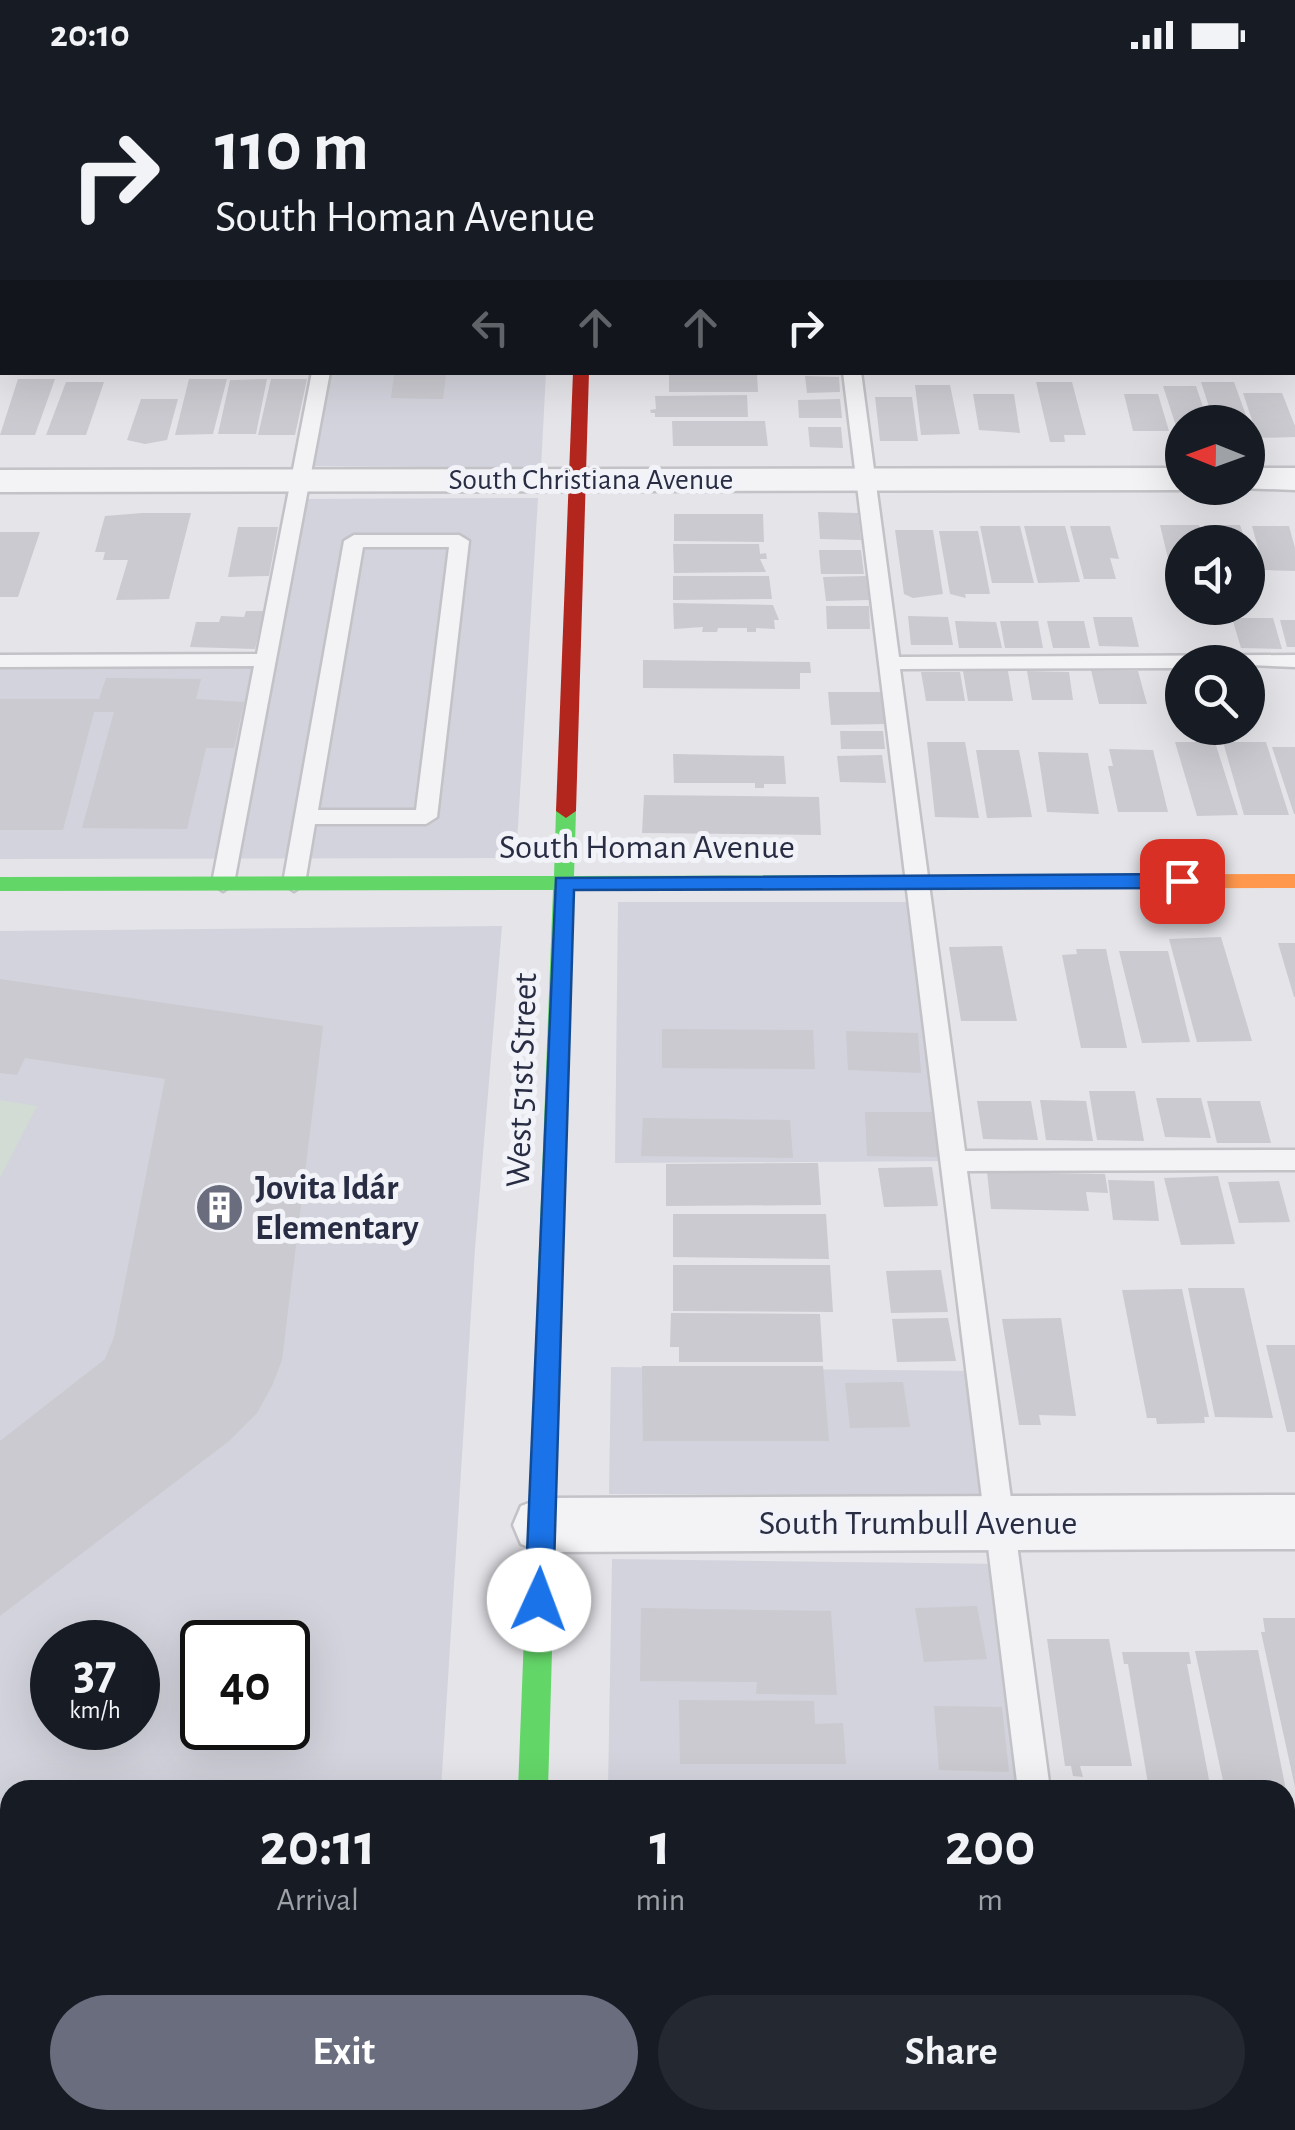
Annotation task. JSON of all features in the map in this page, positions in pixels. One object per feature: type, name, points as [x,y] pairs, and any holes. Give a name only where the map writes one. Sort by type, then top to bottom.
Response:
[{"type":"street","name":"West 51st Street","points":[[533,1780],[582,375]]},
{"type":"street","name":"South Christiana Avenue","points":[[0,481],[1165,479]]},
{"type":"street","points":[[1265,479],[1295,479]]},
{"type":"street","name":"South Homan Avenue","points":[[0,884],[1295,881]]},
{"type":"street","name":"South Trumbull Avenue","points":[[542,1524],[1295,1522]]},
{"type":"lane","points":[[223,883],[320,375]]},
{"type":"lane","points":[[852,375],[1033,1780]]},
{"type":"lane","points":[[294,883],[304,817],[354,541],[459,541],[426,818],[304,817]]},
{"type":"lane","points":[[0,661],[266,660]]},
{"type":"lane","points":[[890,663],[1295,661]]},
{"type":"lane","points":[[953,1161],[1295,1160]]},
{"type":"shaded area","points":[[320,375],[546,375],[541,468],[303,466]]},
{"type":"shaded area","points":[[538,498],[516,858],[0,859],[0,661],[266,660],[297,499]]},
{"type":"shaded area","points":[[618,902],[920,902],[953,1161],[615,1163]]},
{"type":"shaded area","points":[[502,926],[475,1249],[442,1780],[0,1780],[0,931]]},
{"type":"shaded area","points":[[0,1100],[37,1106],[0,1178]]},
{"type":"shaded area","points":[[611,1367],[980,1371],[996,1496],[609,1494]]},
{"type":"shaded area","points":[[612,1559],[1005,1564],[1033,1780],[608,1780]]},
{"type":"building","points":[[394,375],[446,375],[443,399],[391,398]]},
{"type":"building","points":[[669,375],[757,375],[758,392],[669,392]]},
{"type":"building","points":[[805,376],[839,377],[840,392],[807,393]]},
{"type":"building","points":[[18,379],[55,379],[35,435],[0,435]]},
{"type":"building","points":[[189,379],[227,379],[213,434],[175,435]]},
{"type":"building","points":[[267,379],[256,434],[218,434],[230,380]]},
{"type":"building","points":[[271,379],[307,379],[295,435],[258,435]]},
{"type":"building","points":[[66,382],[104,382],[86,435],[46,435]]},
{"type":"building","points":[[1036,382],[1072,382],[1086,435],[1064,435],[1065,442],[1050,442]]},
{"type":"building","points":[[1201,382],[1234,382],[1242,405],[1208,405]]},
{"type":"building","points":[[915,385],[950,385],[960,434],[921,435]]},
{"type":"building","points":[[1163,386],[1196,386],[1202,405],[1169,405]]},
{"type":"building","points":[[1243,393],[1282,393],[1295,426],[1295,437],[1265,438],[1265,405],[1247,405]]},
{"type":"building","points":[[973,394],[1014,394],[1020,433],[979,430]]},
{"type":"building","points":[[1124,394],[1158,394],[1165,431],[1133,431]]},
{"type":"building","points":[[747,395],[748,417],[655,417],[650,410],[656,409],[655,396]]},
{"type":"building","points":[[875,397],[912,397],[918,441],[880,441]]},
{"type":"building","points":[[141,399],[178,399],[167,440],[145,444],[127,440]]},
{"type":"building","points":[[840,399],[842,418],[799,418],[798,400]]},
{"type":"building","points":[[672,421],[765,421],[768,446],[673,446]]},
{"type":"building","points":[[808,427],[841,427],[843,448],[810,447]]},
{"type":"building","points":[[818,512],[858,513],[861,540],[820,539]]},
{"type":"building","points":[[191,513],[169,599],[116,600],[128,560],[103,560],[105,552],[95,552],[105,516]]},
{"type":"building","points":[[674,514],[763,514],[764,542],[674,541]]},
{"type":"building","points":[[980,526],[1020,526],[1034,583],[992,583]]},
{"type":"building","points":[[1024,526],[1065,526],[1080,582],[1038,583]]},
{"type":"building","points":[[1070,526],[1110,526],[1119,559],[1110,558],[1116,579],[1084,579]]},
{"type":"building","points":[[1265,526],[1289,526],[1295,548],[1295,571],[1265,570]]},
{"type":"building","points":[[238,527],[278,527],[269,576],[228,577]]},
{"type":"building","points":[[895,530],[933,530],[943,594],[913,598],[904,594]]},
{"type":"building","points":[[939,531],[978,531],[990,594],[965,594],[966,598],[950,594]]},
{"type":"building","points":[[0,532],[40,532],[18,597],[0,597]]},
{"type":"building","points":[[673,544],[759,544],[760,554],[766,553],[767,559],[760,559],[766,572],[674,573]]},
{"type":"building","points":[[819,550],[861,550],[864,574],[821,574]]},
{"type":"building","points":[[673,576],[769,576],[772,599],[673,600]]},
{"type":"building","points":[[866,576],[869,600],[826,601],[823,577]]},
{"type":"building","points":[[673,603],[773,605],[779,620],[774,620],[775,629],[756,628],[756,632],[747,632],[747,628],[718,628],[717,632],[702,632],[703,627],[674,629]]},
{"type":"building","points":[[826,606],[869,606],[870,629],[827,629]]},
{"type":"building","points":[[246,611],[264,611],[255,649],[190,647],[196,622],[219,622],[221,616],[244,617]]},
{"type":"building","points":[[908,616],[948,617],[953,645],[911,645]]},
{"type":"building","points":[[1093,617],[1132,617],[1139,647],[1099,646]]},
{"type":"building","points":[[1265,618],[1273,618],[1282,649],[1240,645],[1234,625],[1265,625]]},
{"type":"building","points":[[1280,620],[1295,620],[1295,647],[1287,647]]},
{"type":"building","points":[[955,621],[996,622],[1002,648],[959,648]]},
{"type":"building","points":[[1000,621],[1038,621],[1043,648],[1005,648]]},
{"type":"building","points":[[1047,621],[1084,621],[1090,648],[1053,648]]},
{"type":"building","points":[[643,660],[810,662],[811,673],[800,673],[800,689],[643,688]]},
{"type":"building","points":[[1091,670],[1138,671],[1147,704],[1099,704]]},
{"type":"building","points":[[963,671],[1008,671],[1013,701],[968,701]]},
{"type":"building","points":[[1027,671],[1069,672],[1073,700],[1032,700]]},
{"type":"building","points":[[921,672],[960,672],[965,701],[926,701]]},
{"type":"building","points":[[106,678],[201,679],[196,699],[244,702],[234,748],[206,748],[187,829],[82,828],[114,712],[94,712],[63,830],[0,830],[0,699],[99,699]]},
{"type":"building","points":[[828,692],[882,692],[887,724],[831,725]]},
{"type":"building","points":[[840,731],[883,731],[885,749],[841,749]]},
{"type":"building","points":[[927,742],[965,742],[979,818],[935,817]]},
{"type":"building","points":[[1266,742],[1289,815],[1244,815],[1224,745]]},
{"type":"building","points":[[1176,745],[1216,745],[1238,815],[1197,816]]},
{"type":"building","points":[[1272,747],[1295,747],[1295,814],[1294,814]]},
{"type":"building","points":[[1109,749],[1153,750],[1168,812],[1118,812],[1108,766],[1113,766]]},
{"type":"building","points":[[976,750],[1019,750],[1032,817],[987,818]]},
{"type":"building","points":[[1038,752],[1088,753],[1099,814],[1047,812]]},
{"type":"building","points":[[673,754],[784,756],[786,784],[755,788],[755,783],[674,783]]},
{"type":"building","points":[[882,755],[886,783],[840,782],[837,756]]},
{"type":"building","points":[[644,795],[819,797],[821,835],[642,833]]},
{"type":"building","points":[[1221,937],[1252,1041],[1197,1042],[1169,939]]},
{"type":"building","points":[[1278,943],[1295,943],[1295,997],[1294,997]]},
{"type":"building","points":[[1002,946],[1017,1021],[961,1021],[949,947]]},
{"type":"building","points":[[1076,949],[1106,949],[1127,1048],[1081,1048],[1062,955],[1077,954]]},
{"type":"building","points":[[1119,951],[1168,951],[1190,1042],[1142,1043]]},
{"type":"building","name":"Jovita Idár Elementary","points":[[0,979],[323,1026],[282,1360],[272,1386],[257,1413],[229,1441],[0,1616],[0,1441],[105,1359],[114,1337],[165,1079],[25,1058],[17,1075],[0,1073]]},
{"type":"building","points":[[662,1029],[813,1030],[815,1069],[662,1068]]},
{"type":"building","points":[[846,1031],[918,1033],[921,1073],[848,1070]]},
{"type":"building","points":[[1089,1091],[1135,1091],[1144,1141],[1097,1140]]},
{"type":"building","points":[[1156,1098],[1201,1098],[1211,1138],[1165,1137]]},
{"type":"building","points":[[1040,1100],[1086,1101],[1093,1141],[1046,1140]]},
{"type":"building","points":[[977,1101],[1031,1101],[1038,1140],[983,1139]]},
{"type":"building","points":[[1207,1101],[1260,1101],[1271,1143],[1217,1143]]},
{"type":"building","points":[[865,1112],[932,1112],[938,1157],[867,1156]]},
{"type":"building","points":[[643,1118],[790,1120],[793,1158],[641,1156]]},
{"type":"building","points":[[818,1163],[821,1205],[666,1206],[666,1164]]},
{"type":"building","points":[[932,1167],[938,1206],[884,1207],[878,1168]]},
{"type":"building","points":[[987,1172],[1105,1174],[1108,1193],[1086,1192],[1089,1211],[991,1209]]},
{"type":"building","points":[[1218,1176],[1235,1244],[1181,1245],[1164,1178]]},
{"type":"building","points":[[1108,1180],[1154,1181],[1159,1221],[1113,1220]]},
{"type":"building","points":[[1279,1181],[1290,1222],[1239,1223],[1228,1182]]},
{"type":"building","points":[[673,1214],[826,1214],[829,1259],[673,1257]]},
{"type":"building","points":[[673,1265],[830,1265],[833,1312],[673,1311]]},
{"type":"building","points":[[941,1270],[948,1312],[891,1313],[886,1271]]},
{"type":"building","points":[[1188,1288],[1244,1288],[1273,1418],[1215,1417]]},
{"type":"building","points":[[1182,1289],[1209,1417],[1204,1417],[1205,1423],[1157,1424],[1156,1418],[1147,1418],[1122,1290]]},
{"type":"building","points":[[671,1313],[820,1314],[823,1362],[679,1362],[679,1347],[670,1347]]},
{"type":"building","points":[[948,1318],[956,1361],[897,1362],[892,1319]]},
{"type":"building","points":[[1061,1318],[1076,1416],[1039,1415],[1041,1425],[1019,1425],[1002,1319]]},
{"type":"building","points":[[1266,1345],[1295,1345],[1295,1432],[1287,1432]]},
{"type":"building","points":[[642,1366],[823,1366],[829,1441],[643,1441]]},
{"type":"building","points":[[903,1382],[910,1427],[850,1428],[845,1383]]},
{"type":"building","points":[[977,1606],[987,1659],[924,1662],[915,1608]]},
{"type":"building","points":[[641,1608],[831,1611],[837,1695],[756,1694],[757,1682],[640,1681]]},
{"type":"building","points":[[1263,1618],[1295,1618],[1295,1780],[1261,1632],[1265,1632]]},
{"type":"building","points":[[1047,1639],[1109,1639],[1132,1766],[1080,1766],[1083,1777],[1073,1776],[1071,1766],[1065,1766]]},
{"type":"building","points":[[1258,1650],[1284,1780],[1223,1780],[1195,1651]]},
{"type":"building","points":[[1122,1652],[1189,1652],[1191,1664],[1187,1664],[1209,1780],[1147,1780],[1128,1664],[1124,1664]]},
{"type":"building","points":[[679,1700],[814,1701],[815,1724],[843,1723],[846,1764],[680,1764]]},
{"type":"building","points":[[934,1706],[1002,1707],[1009,1772],[939,1770]]},
{"type":"traffic: fast","points":[[533,1780],[566,811]]},
{"type":"traffic: fast","points":[[0,884],[890,882]]},
{"type":"traffic: slow","points":[[890,882],[1295,881]]},
{"type":"traffic: jam","points":[[566,811],[581,375]]},
{"type":"place","name":"Jovita Idár Elementary","points":[[220,1208]]},
{"type":"route","points":[[539,1600],[564,883],[1182,881]]}]
